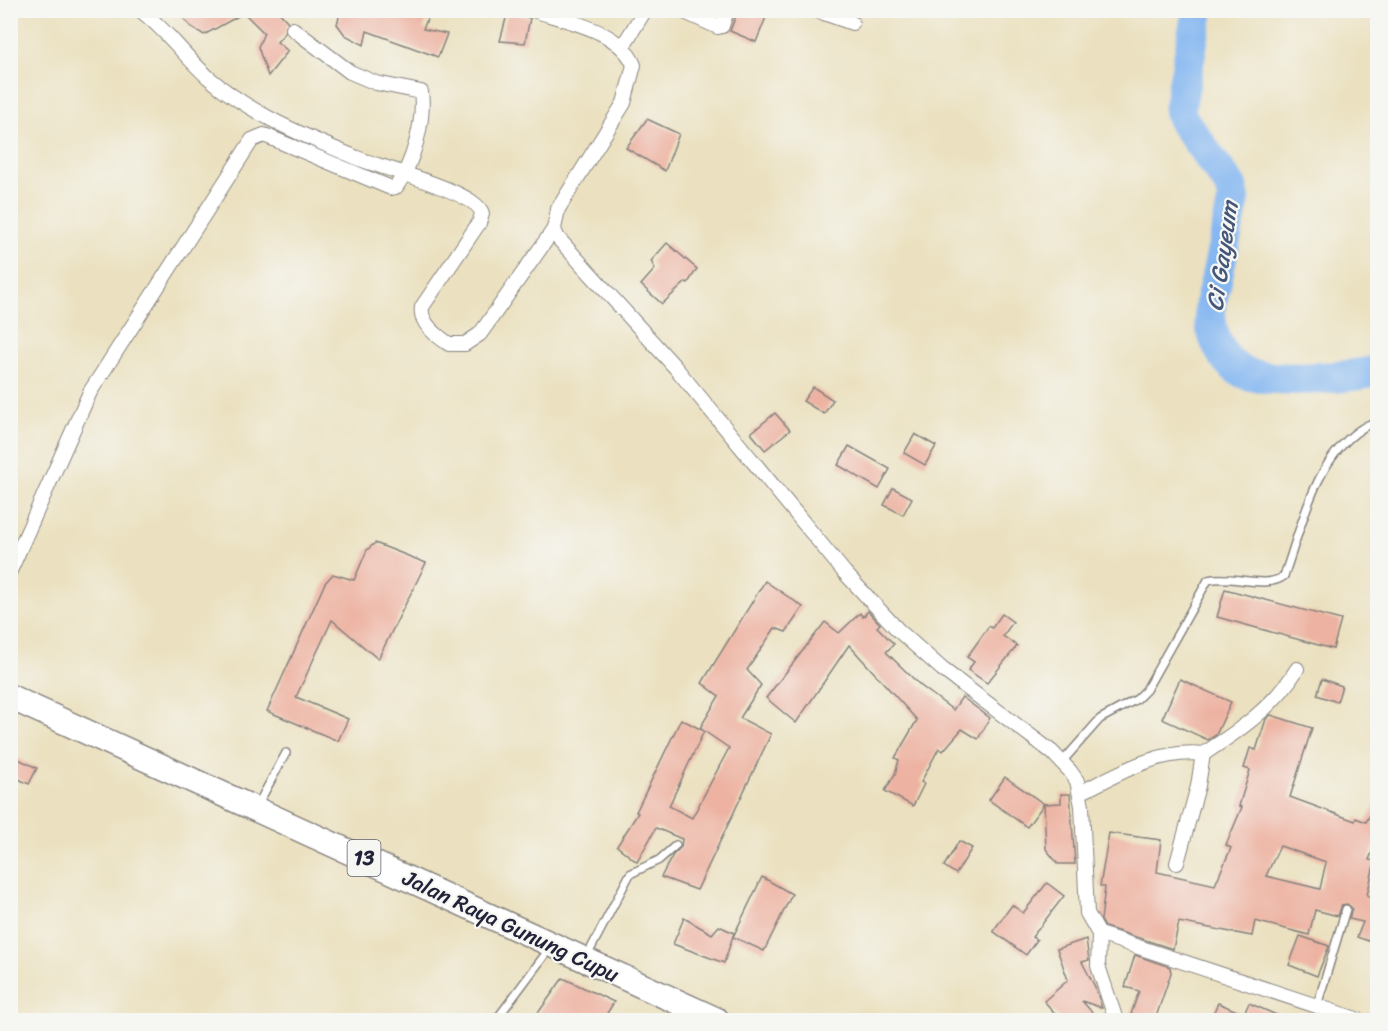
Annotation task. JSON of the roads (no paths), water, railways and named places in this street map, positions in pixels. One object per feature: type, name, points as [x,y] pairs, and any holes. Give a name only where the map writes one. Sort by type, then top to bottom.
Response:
[{"type":"highway","name":"Jalan Raya Gunung Cupu","points":[[10,697],[717,1020]]},
{"type":"street","points":[[140,10],[210,79],[266,117],[401,179],[465,196],[482,209],[479,223],[422,307],[425,322],[449,344],[465,344],[480,334],[554,229],[558,209],[629,90],[634,65],[623,46],[582,25],[533,10]]},
{"type":"street","points":[[623,46],[645,10]]},
{"type":"street","points":[[680,10],[718,27],[722,26],[727,10]]},
{"type":"street","points":[[815,10],[852,23]]},
{"type":"street","points":[[10,571],[90,392],[113,352],[255,136],[270,137],[388,187],[401,179],[415,141],[421,92],[376,83],[350,72],[293,29]]},
{"type":"street","points":[[554,229],[562,244],[675,367],[876,607],[942,669],[1019,725],[1062,762],[1077,781],[1080,793],[1087,913],[1099,934],[1098,966],[1116,1020]]},
{"type":"street","points":[[1080,793],[1120,772],[1167,755],[1186,752],[1203,754],[1234,735],[1261,712],[1284,690],[1297,669]]},
{"type":"street","points":[[1176,863],[1198,786],[1203,754]]},
{"type":"street","points":[[1099,934],[1359,1020]]},
{"type":"lane","points":[[1062,762],[1100,718],[1137,699],[1146,690],[1208,580],[1220,577],[1272,582],[1284,576],[1314,489],[1330,459],[1353,435],[1369,424],[1377,424]]},
{"type":"lane","points":[[256,809],[286,753]]},
{"type":"lane","points":[[584,961],[630,874],[659,860],[676,845]]},
{"type":"lane","points":[[1317,1006],[1346,909]]},
{"type":"lane","points":[[496,1020],[553,944]]},
{"type":"waterway","name":"Ci Gayeum","points":[[1198,10],[1179,111],[1184,122],[1231,187],[1234,199],[1210,307],[1215,339],[1230,363],[1245,373],[1258,376],[1292,379],[1348,376],[1378,371]]}]
